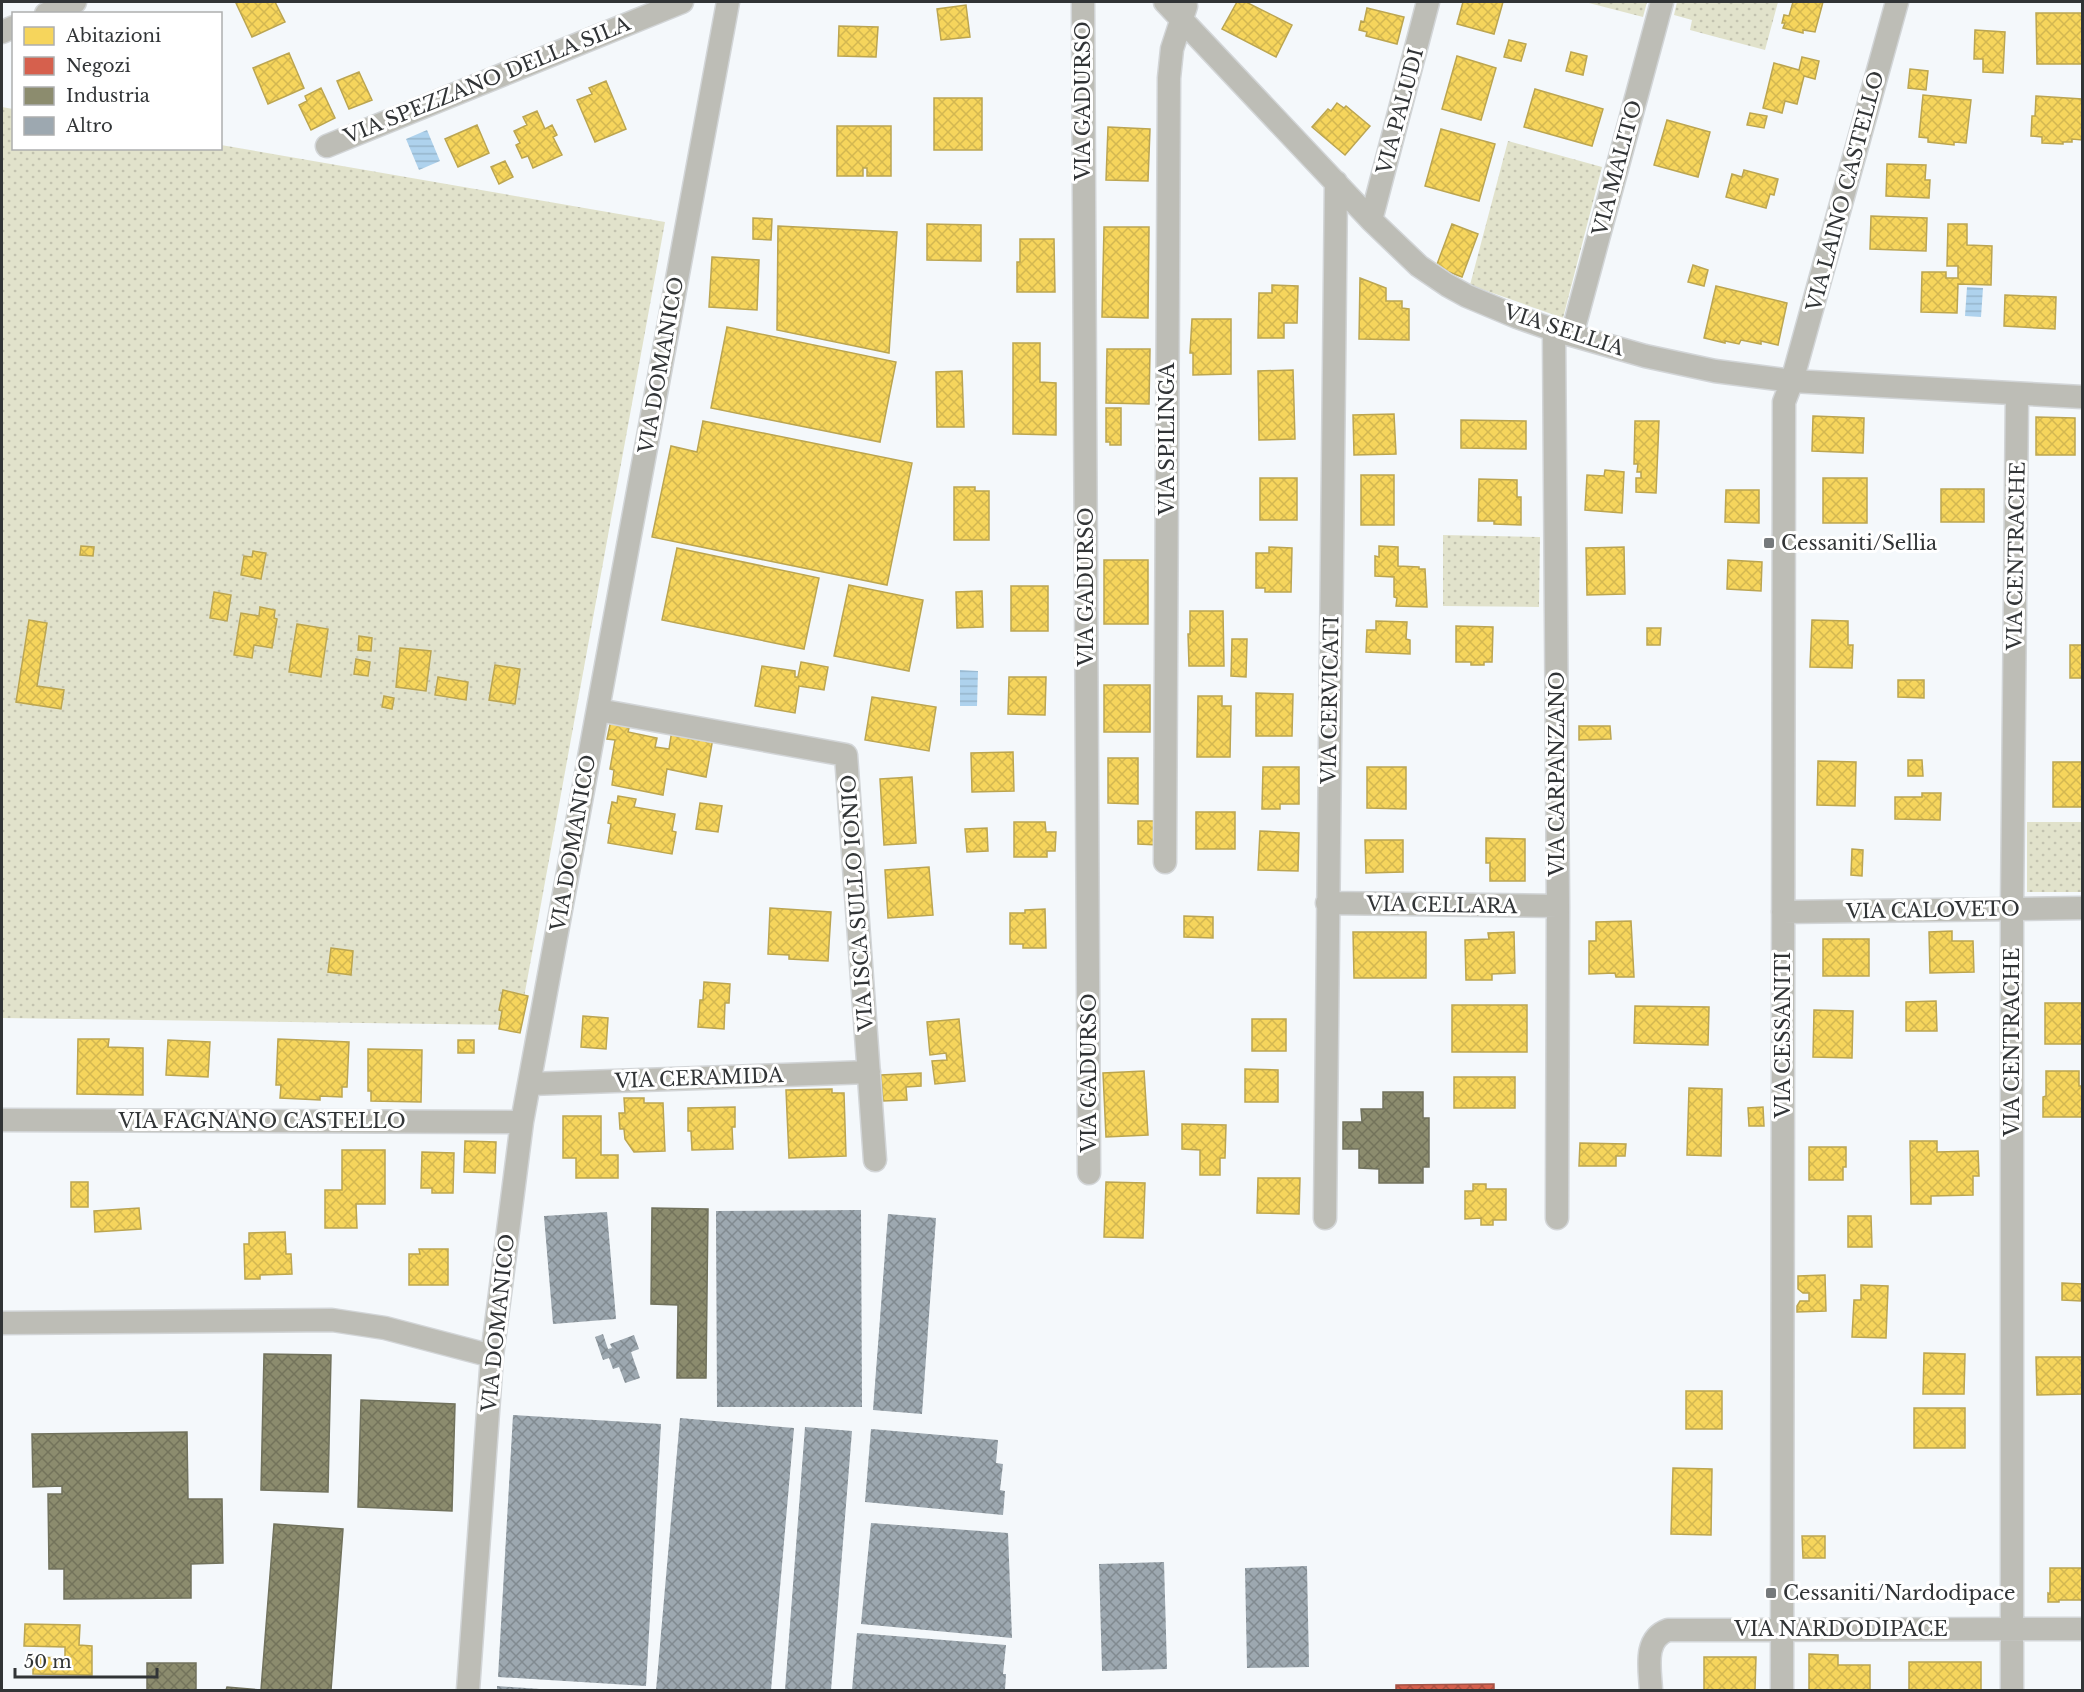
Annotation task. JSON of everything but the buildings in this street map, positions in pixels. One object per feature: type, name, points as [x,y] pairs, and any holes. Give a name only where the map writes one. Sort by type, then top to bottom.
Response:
[{"type":"street","points":[[51,12],[75,2]]},
{"type":"street","name":"VIA SPEZZANO DELLA SILA","points":[[327,146],[682,2]]},
{"type":"street","name":"VIA DOMANICO","points":[[468,1690],[492,1356],[522,1122],[728,2]]},
{"type":"street","name":"VIA GADURSO","points":[[1083,2],[1089,1173]]},
{"type":"street","name":"VIA SELLIA","points":[[1166,2],[1184,10],[1336,182],[1371,220],[1419,266],[1447,285],[1490,306],[1563,332],[1693,367],[1792,381],[2082,397]]},
{"type":"street","name":"VIA PALUDI","points":[[1371,220],[1428,2]]},
{"type":"street","name":"VIA MALITO","points":[[1563,332],[1662,2]]},
{"type":"street","name":"VIA LAINO CASTELLO","points":[[1792,381],[1897,2]]},
{"type":"street","name":"VIA SPILINGA","points":[[1165,862],[1169,78],[1172,49],[1184,10]]},
{"type":"street","name":"VIA CERVICATI","points":[[1325,1218],[1336,182]]},
{"type":"street","name":"VIA CARPANZANO","points":[[1557,1218],[1563,332]]},
{"type":"street","name":"VIA CESSANITI","points":[[1782,1690],[1784,402],[1792,381]]},
{"type":"street","name":"VIA CENTRACHE","points":[[2012,1690],[2012,909],[2017,394]]},
{"type":"street","name":"VIA ISCA SULLO IONIO","points":[[598,710],[846,755],[875,1160]]},
{"type":"street","name":"VIA CELLARA","points":[[1327,903],[1558,906]]},
{"type":"street","name":"VIA CALOVETO","points":[[1783,912],[2082,908]]},
{"type":"street","name":"VIA CERAMIDA","points":[[529,1084],[869,1072]]},
{"type":"street","name":"VIA FAGNANO CASTELLO","points":[[2,1120],[522,1122]]},
{"type":"street","points":[[2,1323],[332,1320],[385,1328],[492,1356]]},
{"type":"street","name":"VIA NARDODIPACE","points":[[1651,1690],[1651,1647],[1658,1635],[1673,1629],[2082,1629]]},
{"type":"green space","points":[[1585,2],[1647,2],[1643,17]]},
{"type":"green space","points":[[1677,2],[1778,2],[1765,50],[1690,30],[1692,20],[1674,15]]},
{"type":"green space","points":[[2,107],[12,109],[12,150],[222,150],[222,145],[665,222],[519,1025],[2,1018]]},
{"type":"green space","points":[[1508,141],[1602,167],[1563,318],[1470,285]]},
{"type":"green space","points":[[1443,535],[1540,537],[1539,607],[1443,606]]},
{"type":"green space","points":[[2027,822],[2082,822],[2082,892],[2027,892]]},
{"type":"water","points":[[427,130],[440,161],[419,170],[406,139]]},
{"type":"water","points":[[1967,287],[1983,288],[1981,317],[1965,316]]},
{"type":"water","points":[[960,670],[978,671],[977,706],[960,706]]},
{"type":"place","name":"Cessaniti/Sellia","points":[[1769,543]]},
{"type":"place","name":"Cessaniti/Nardodipace","points":[[1771,1593]]}]
